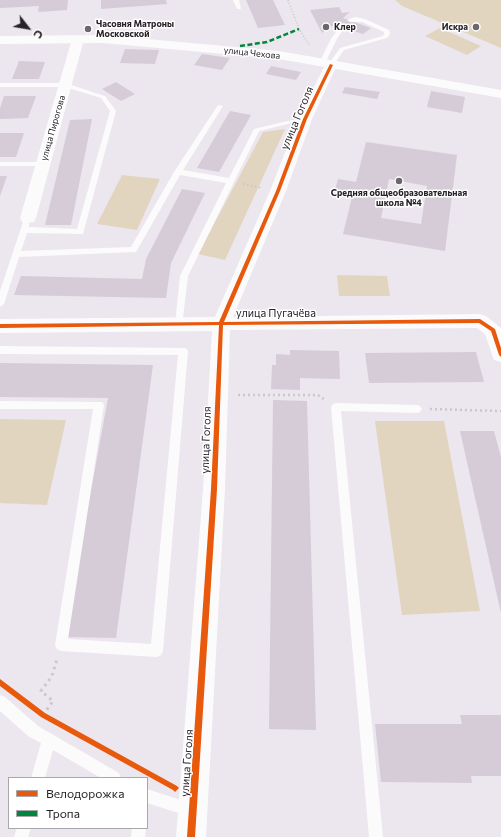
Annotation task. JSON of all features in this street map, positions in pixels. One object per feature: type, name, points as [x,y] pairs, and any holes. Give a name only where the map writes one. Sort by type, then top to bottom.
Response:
[{"type":"street","name":"улица Чехова","points":[[0,40],[103,38],[279,55],[501,94]]},
{"type":"street","name":"улица Пирогова","points":[[26,224],[78,39]]},
{"type":"street","name":"улица Гоголя","points":[[191,837],[194,811],[214,489],[221,323],[278,191],[326,64]]},
{"type":"street","name":"улица Пугачёва","points":[[0,326],[480,321],[493,330],[501,355]]},
{"type":"lane","points":[[236,0],[239,8]]},
{"type":"lane","points":[[326,64],[342,49],[385,37],[387,34],[387,31],[363,20],[350,20]]},
{"type":"lane","points":[[326,64],[335,37],[342,28]]},
{"type":"lane","points":[[0,85],[65,85],[102,97],[113,111],[80,232],[26,224],[0,304]]},
{"type":"lane","points":[[16,254],[133,250],[178,172],[220,106]]},
{"type":"lane","points":[[179,324],[184,276],[256,130],[305,119]]},
{"type":"lane","points":[[0,164],[43,164]]},
{"type":"lane","points":[[178,172],[231,181]]},
{"type":"lane","points":[[0,350],[183,351],[157,652],[61,645],[99,405],[0,405]]},
{"type":"lane","points":[[376,837],[336,407],[417,409]]},
{"type":"lane","points":[[0,702],[33,731],[112,777]]},
{"type":"lane","points":[[38,777],[49,740]]},
{"type":"lane","points":[[148,796],[194,811]]},
{"type":"path","points":[[288,0],[299,29],[313,50]]},
{"type":"path","points":[[231,181],[278,191]]},
{"type":"path","points":[[232,395],[318,395],[336,407]]},
{"type":"path","points":[[417,409],[501,411]]},
{"type":"path","points":[[44,715],[53,701],[41,691],[52,676]]},
{"type":"shaded area","name":"Искра","points":[[395,0],[501,0],[501,48],[402,6]]},
{"type":"shaded area","points":[[440,28],[481,46],[467,55],[425,36]]},
{"type":"shaded area","points":[[285,129],[225,260],[198,254],[263,132]]},
{"type":"shaded area","points":[[122,175],[160,179],[137,230],[97,224]]},
{"type":"shaded area","points":[[337,275],[387,276],[390,296],[339,296]]},
{"type":"shaded area","points":[[0,419],[66,420],[47,505],[0,503]]},
{"type":"shaded area","points":[[375,421],[444,421],[480,611],[402,615]]},
{"type":"building","points":[[0,0],[68,0],[67,10],[38,12],[39,6],[0,8]]},
{"type":"building","points":[[101,0],[166,0],[167,4],[101,9]]},
{"type":"building","points":[[246,0],[273,0],[285,25],[258,28]]},
{"type":"building","points":[[339,7],[342,13],[350,12],[343,18],[371,28],[363,34],[334,25],[322,33],[310,10]]},
{"type":"building","points":[[125,49],[159,50],[155,64],[120,63]]},
{"type":"building","points":[[202,54],[230,58],[222,70],[194,65]]},
{"type":"building","points":[[19,61],[45,62],[39,79],[12,79]]},
{"type":"building","points":[[271,66],[301,72],[296,80],[266,74]]},
{"type":"building","points":[[116,82],[135,94],[121,101],[102,89]]},
{"type":"building","points":[[345,87],[380,92],[377,99],[342,93]]},
{"type":"building","points":[[431,91],[465,97],[462,113],[427,107]]},
{"type":"building","points":[[4,96],[36,96],[28,118],[0,119],[0,108]]},
{"type":"building","points":[[230,111],[251,115],[219,172],[197,168]]},
{"type":"building","points":[[92,119],[71,225],[45,225],[70,120]]},
{"type":"building","points":[[0,133],[24,133],[16,157],[0,157]]},
{"type":"building","points":[[366,142],[457,155],[445,251],[343,234],[353,193],[335,190],[338,179],[356,182]],"holes":[[[389,179],[427,186],[421,224],[381,218]]]},
{"type":"building","points":[[0,176],[7,176],[0,196]]},
{"type":"building","points":[[182,189],[205,193],[171,263],[166,298],[14,295],[21,276],[142,279],[146,259]]},
{"type":"building","points":[[290,350],[339,351],[340,379],[300,378],[300,390],[271,389],[272,365],[276,365],[276,354],[290,355]]},
{"type":"building","points":[[476,352],[484,382],[369,383],[365,353]]},
{"type":"building","points":[[0,363],[153,365],[116,638],[64,637],[108,398],[0,397]]},
{"type":"building","points":[[273,400],[307,401],[316,730],[269,729]]},
{"type":"building","points":[[460,431],[494,431],[501,457],[501,613]]},
{"type":"building","points":[[460,715],[501,715],[501,776],[471,776],[472,783],[381,782],[375,724],[462,724]]},
{"type":"marked path","points":[[240,46],[267,42],[299,29]]},
{"type":"cycle path","points":[[191,837],[214,489],[221,323],[278,191],[305,119],[331,65]]},
{"type":"cycle path","points":[[0,326],[480,321],[493,330],[501,355]]},
{"type":"cycle path","points":[[0,682],[43,715],[175,788]]},
{"type":"place","name":"Клер","points":[[326,27]]},
{"type":"place","name":"Искра","points":[[476,27]]},
{"type":"place","name":"Часовня Матроны Московской","points":[[88,29]]},
{"type":"place","name":"Средняя общеобразовательная школа №4","points":[[399,181]]}]
